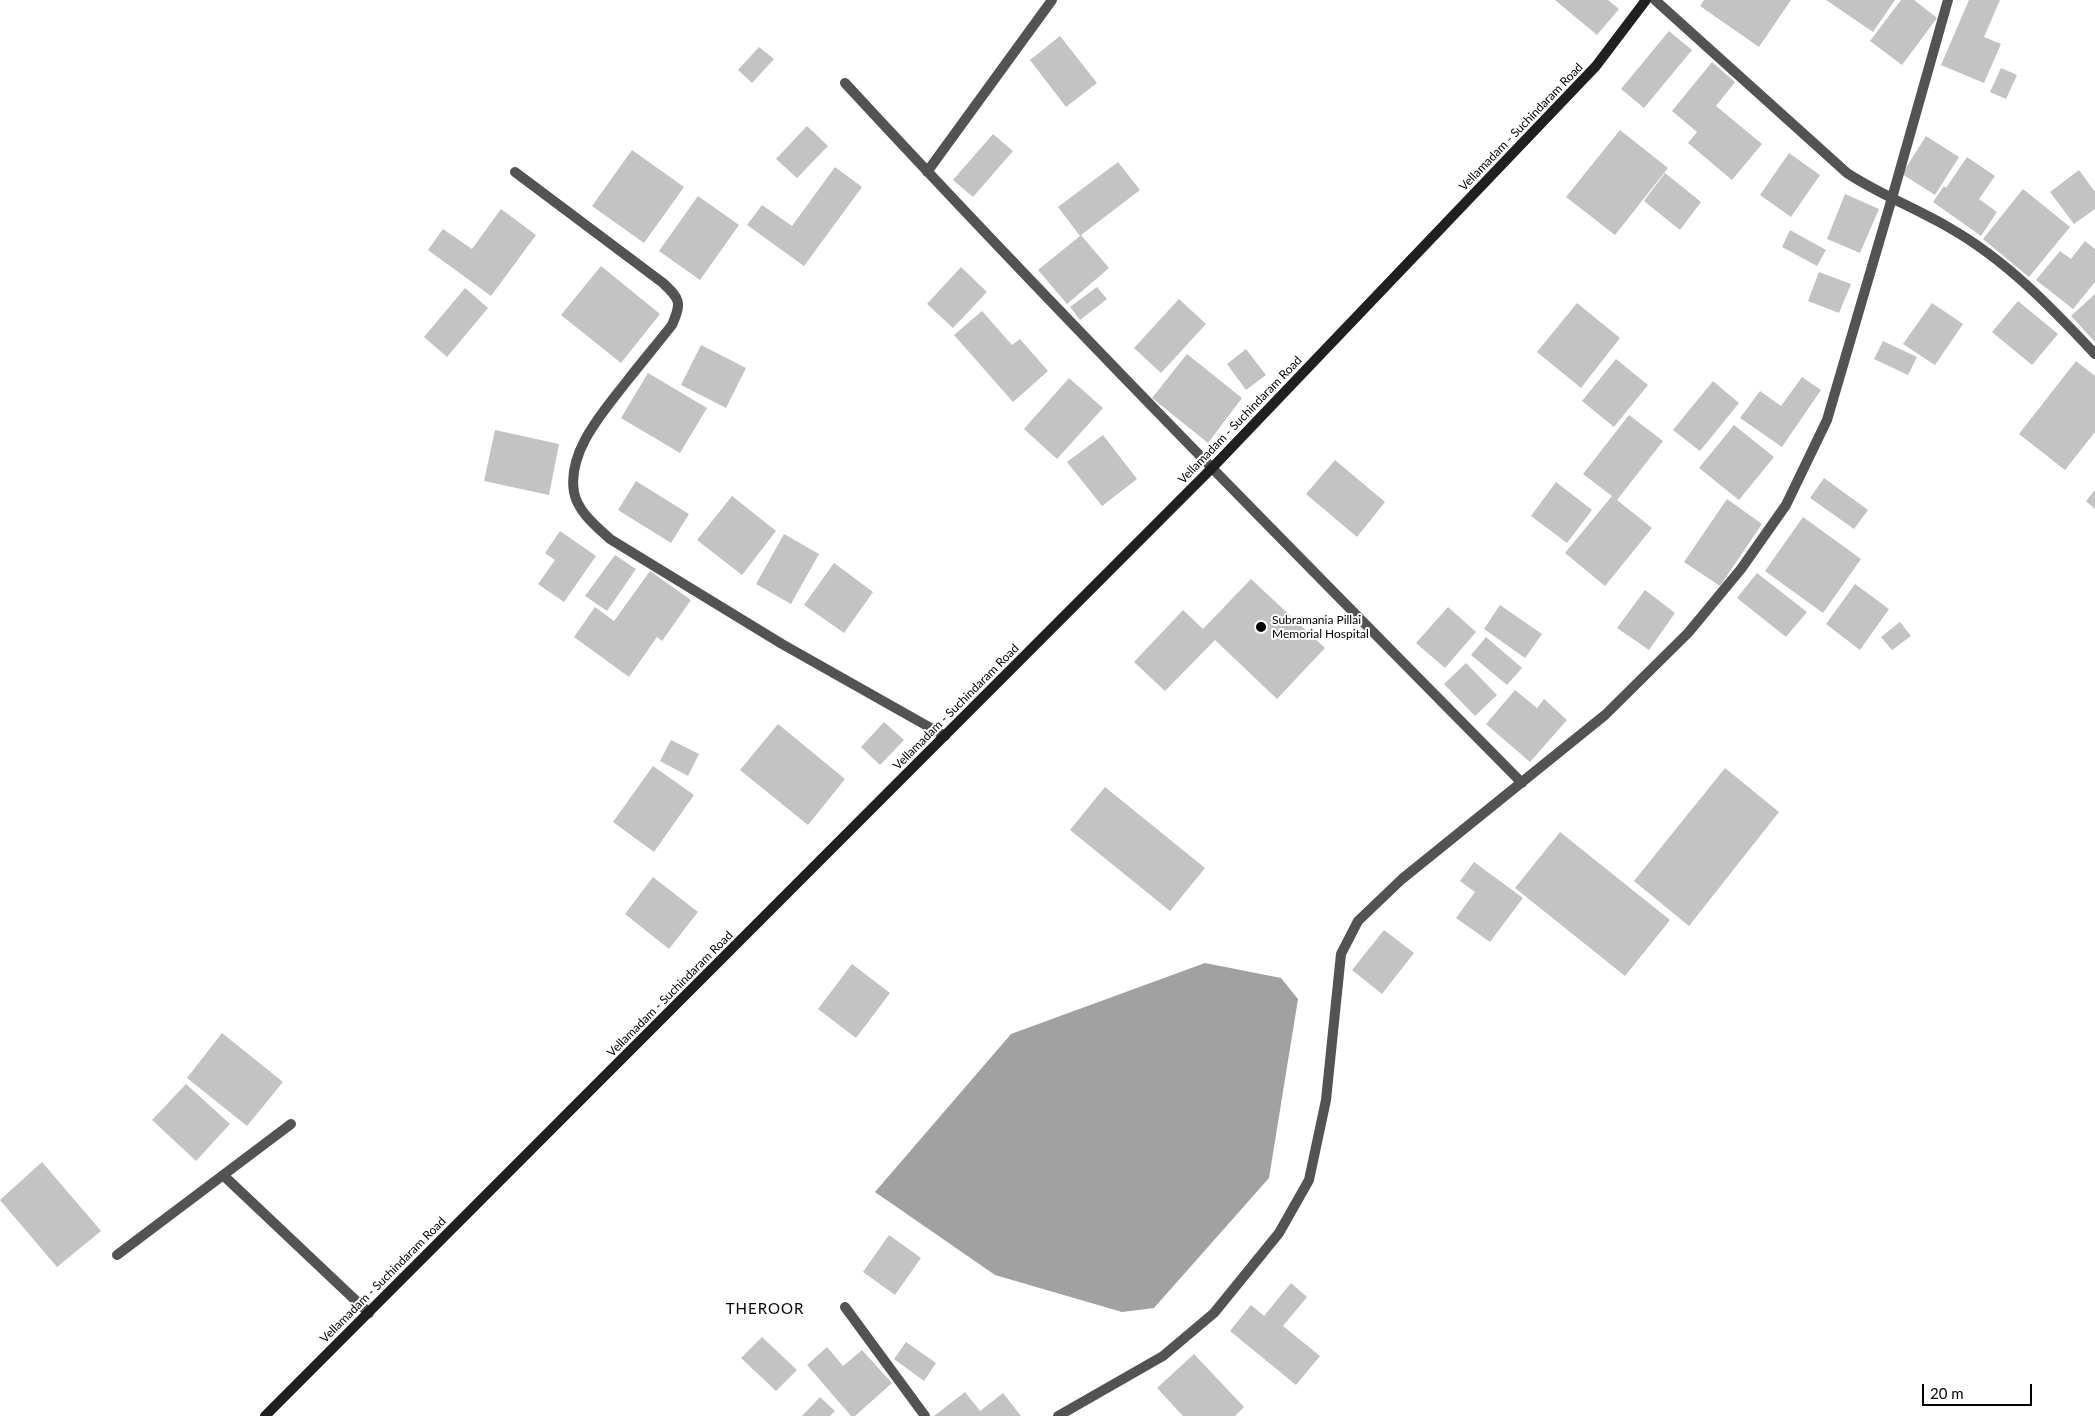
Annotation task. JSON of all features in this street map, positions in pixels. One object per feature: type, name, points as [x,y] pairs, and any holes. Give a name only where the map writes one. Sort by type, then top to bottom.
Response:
[{"type":"main road","name":"Vellamadam - Suchindaram Road","points":[[266,1416],[1212,468],[1596,66],[1646,0]]},
{"type":"street","points":[[927,172],[1052,0]]},
{"type":"street","points":[[1655,0],[1847,173],[1949,227],[1976,244],[2013,273],[2056,312],[2095,354]]},
{"type":"street","points":[[1058,1416],[1163,1356],[1214,1313],[1279,1233],[1309,1180],[1326,1100],[1342,954],[1358,921],[1402,879],[1605,715],[1688,633],[1741,569],[1786,505],[1827,420],[1948,0]]},
{"type":"street","points":[[845,83],[927,172],[1212,468],[1522,783]]},
{"type":"street","points":[[515,172],[663,283],[676,295],[679,309],[672,325],[596,421],[585,439],[575,464],[574,492],[586,518],[610,539],[782,644],[945,736]]},
{"type":"street","points":[[117,1255],[291,1124]]},
{"type":"street","points":[[223,1175],[369,1313]]},
{"type":"street","points":[[845,1307],[925,1416]]},
{"type":"shaded area","points":[[1205,963],[1281,978],[1298,999],[1269,1178],[1154,1308],[1122,1312],[995,1275],[875,1192],[1011,1034]]},
{"type":"building","points":[[1555,0],[1608,0],[1619,9],[1597,35]]},
{"type":"building","points":[[1704,0],[1791,0],[1759,47],[1700,6]]},
{"type":"building","points":[[1826,0],[1895,0],[1873,32]]},
{"type":"building","points":[[1901,0],[1914,0],[1937,18],[1902,65],[1870,41]]},
{"type":"building","points":[[1969,0],[2000,0],[1984,37],[2001,44],[1984,83],[1941,65]]},
{"type":"building","points":[[1669,31],[1692,50],[1644,108],[1621,89]]},
{"type":"building","points":[[1060,36],[1097,83],[1066,107],[1030,60]]},
{"type":"building","points":[[759,47],[774,59],[752,83],[738,70]]},
{"type":"building","points":[[1712,62],[1735,82],[1716,106],[1762,144],[1732,180],[1688,143],[1697,132],[1672,111]]},
{"type":"building","points":[[2001,68],[2017,75],[2006,99],[1990,92]]},
{"type":"building","points":[[807,126],[828,146],[797,178],[776,159]]},
{"type":"building","points":[[1620,130],[1668,168],[1615,235],[1566,197]]},
{"type":"building","points":[[993,134],[1013,151],[973,197],[953,180]]},
{"type":"building","points":[[1926,136],[1959,157],[1935,195],[1902,174]]},
{"type":"building","points":[[632,150],[684,187],[644,243],[592,206]]},
{"type":"building","points":[[1789,153],[1820,175],[1791,217],[1760,195]]},
{"type":"building","points":[[1967,157],[1995,176],[1979,199],[1997,212],[1981,236],[1933,202],[1944,186],[1946,188]]},
{"type":"building","points":[[1118,162],[1140,190],[1081,235],[1109,268],[1067,304],[1038,270],[1080,236],[1058,207]]},
{"type":"building","points":[[835,167],[862,187],[804,266],[747,225],[762,205],[792,226]]},
{"type":"building","points":[[2079,170],[2095,192],[2095,209],[2074,224],[2050,192]]},
{"type":"building","points":[[1665,173],[1701,202],[1680,230],[1644,201]]},
{"type":"building","points":[[2023,189],[2070,227],[2029,277],[1983,239]]},
{"type":"building","points":[[1845,194],[1879,209],[1860,253],[1827,239]]},
{"type":"building","points":[[698,196],[739,225],[700,280],[659,251]]},
{"type":"building","points":[[501,209],[536,235],[491,296],[428,250],[443,229],[472,249]]},
{"type":"building","points":[[1790,230],[1826,250],[1817,266],[1782,247]]},
{"type":"building","points":[[2085,241],[2095,249],[2095,282],[2073,309],[2036,280],[2060,251],[2071,259]]},
{"type":"building","points":[[601,266],[660,314],[621,363],[561,315]]},
{"type":"building","points":[[961,267],[987,292],[953,328],[927,304]]},
{"type":"building","points":[[1819,272],[1851,284],[1839,313],[1808,301]]},
{"type":"building","points":[[1097,287],[1107,299],[1080,320],[1070,307]]},
{"type":"building","points":[[465,288],[488,308],[447,357],[424,337]]},
{"type":"building","points":[[2095,294],[2095,342],[2071,316]]},
{"type":"building","points":[[1179,299],[1206,324],[1161,373],[1134,348]]},
{"type":"building","points":[[2018,301],[2058,334],[2032,365],[1992,332]]},
{"type":"building","points":[[1577,303],[1620,338],[1581,388],[1537,352]]},
{"type":"building","points":[[1932,303],[1963,324],[1935,365],[1903,344]]},
{"type":"building","points":[[982,311],[1012,345],[1020,339],[1048,371],[1013,402],[954,335]]},
{"type":"building","points":[[1883,341],[1917,357],[1908,375],[1874,359]]},
{"type":"building","points":[[701,345],[746,368],[726,408],[681,385]]},
{"type":"building","points":[[1246,349],[1266,375],[1246,390],[1227,364]]},
{"type":"building","points":[[1187,354],[1242,398],[1208,443],[1152,398]]},
{"type":"building","points":[[1616,359],[1648,385],[1614,427],[1582,401]]},
{"type":"building","points":[[2076,361],[2095,376],[2095,432],[2065,470],[2019,434]]},
{"type":"building","points":[[648,373],[707,408],[680,453],[621,418]]},
{"type":"building","points":[[1802,377],[1821,390],[1782,447],[1740,418],[1760,391],[1781,406]]},
{"type":"building","points":[[1069,378],[1103,408],[1057,459],[1024,429]]},
{"type":"building","points":[[1713,381],[1739,403],[1700,451],[1673,430]]},
{"type":"building","points":[[1629,415],[1663,441],[1617,500],[1652,528],[1605,586],[1565,553],[1612,496],[1583,474]]},
{"type":"building","points":[[1734,425],[1774,457],[1739,500],[1699,468]]},
{"type":"building","points":[[495,430],[559,444],[549,495],[484,481]]},
{"type":"building","points":[[1103,435],[1137,479],[1102,506],[1067,462]]},
{"type":"building","points":[[1335,460],[1385,502],[1357,537],[1306,494]]},
{"type":"building","points":[[1824,478],[1868,510],[1854,529],[1810,498]]},
{"type":"building","points":[[636,481],[689,514],[671,543],[618,510]]},
{"type":"building","points":[[1556,482],[1592,510],[1567,543],[1531,516]]},
{"type":"building","points":[[2095,490],[2095,509],[2086,501]]},
{"type":"building","points":[[732,496],[776,531],[742,575],[697,540]]},
{"type":"building","points":[[1727,499],[1762,524],[1720,586],[1684,562]]},
{"type":"building","points":[[1803,517],[1861,559],[1823,613],[1765,571]]},
{"type":"building","points":[[560,531],[596,556],[564,602],[538,584],[555,560],[545,553]]},
{"type":"building","points":[[784,534],[819,554],[791,604],[756,584]]},
{"type":"building","points":[[615,555],[636,569],[607,611],[585,596]]},
{"type":"building","points":[[834,563],[873,592],[844,633],[804,605]]},
{"type":"building","points":[[650,571],[691,600],[662,641],[657,637],[629,677],[574,637],[595,607],[614,621]]},
{"type":"building","points":[[1757,573],[1807,612],[1786,637],[1737,598]]},
{"type":"building","points":[[1251,579],[1325,648],[1277,699],[1215,640],[1165,691],[1134,662],[1183,610],[1203,629]]},
{"type":"building","points":[[1855,584],[1889,609],[1860,650],[1826,624]]},
{"type":"building","points":[[1645,590],[1675,613],[1649,650],[1617,628]]},
{"type":"building","points":[[1500,605],[1542,634],[1525,658],[1484,629]]},
{"type":"building","points":[[1448,607],[1476,632],[1445,668],[1416,643]]},
{"type":"building","points":[[1900,622],[1911,636],[1892,650],[1881,637]]},
{"type":"building","points":[[1486,637],[1522,668],[1507,685],[1471,655]]},
{"type":"building","points":[[1466,663],[1497,695],[1475,716],[1444,684]]},
{"type":"building","points":[[1515,690],[1537,708],[1544,699],[1567,720],[1530,762],[1486,724]]},
{"type":"building","points":[[884,722],[904,740],[880,765],[861,747]]},
{"type":"building","points":[[778,724],[845,779],[808,825],[740,770]]},
{"type":"building","points":[[671,740],[699,754],[688,776],[660,761]]},
{"type":"building","points":[[653,766],[694,795],[654,852],[613,822]]},
{"type":"building","points":[[1725,768],[1779,812],[1689,926],[1634,881]]},
{"type":"building","points":[[1105,787],[1205,868],[1170,911],[1070,830]]},
{"type":"building","points":[[1560,832],[1670,920],[1625,976],[1515,888]]},
{"type":"building","points":[[1474,862],[1523,898],[1490,942],[1456,918],[1475,892],[1460,881]]},
{"type":"building","points":[[653,877],[698,912],[669,949],[625,914]]},
{"type":"building","points":[[1384,930],[1414,953],[1382,994],[1352,970]]},
{"type":"building","points":[[852,964],[890,993],[856,1038],[818,1009]]},
{"type":"building","points":[[222,1033],[283,1082],[247,1126],[187,1078]]},
{"type":"building","points":[[186,1084],[230,1124],[196,1161],[152,1120]]},
{"type":"building","points":[[42,1162],[101,1231],[57,1267],[0,1200]]},
{"type":"building","points":[[889,1235],[921,1258],[895,1295],[863,1272]]},
{"type":"building","points":[[1291,1283],[1307,1297],[1283,1326],[1320,1356],[1296,1385],[1230,1331],[1251,1305],[1264,1316]]},
{"type":"building","points":[[762,1337],[797,1370],[776,1391],[741,1358]]},
{"type":"building","points":[[906,1342],[936,1363],[924,1381],[894,1359]]},
{"type":"building","points":[[827,1347],[843,1366],[862,1350],[892,1383],[855,1416],[851,1416],[807,1365]]},
{"type":"building","points":[[1194,1354],[1244,1407],[1235,1416],[1183,1416],[1157,1388]]},
{"type":"building","points":[[965,1392],[980,1411],[1003,1393],[1021,1416],[934,1416]]},
{"type":"building","points":[[820,1397],[835,1411],[830,1416],[802,1416]]},
{"type":"place","name":"Subramania Pillai Memorial Hospital","points":[[1261,627]]},
{"type":"district","name":"THEROOR","points":[[765,1309]]}]
